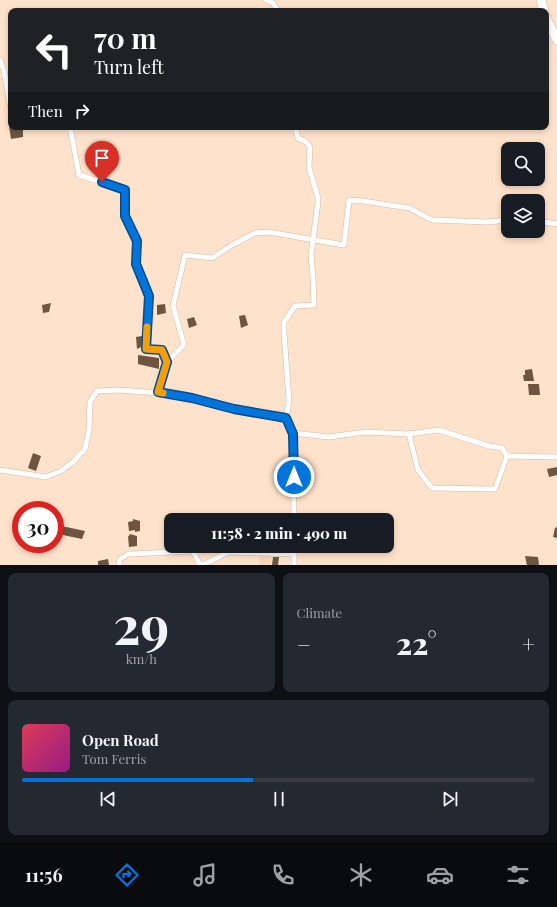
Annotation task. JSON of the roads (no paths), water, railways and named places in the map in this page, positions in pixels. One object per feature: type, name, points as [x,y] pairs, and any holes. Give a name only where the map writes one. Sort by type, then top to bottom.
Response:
[{"type":"highway","points":[[549,24],[557,40]]},
{"type":"street","points":[[266,0],[272,3],[276,8]]},
{"type":"street","points":[[0,60],[4,71],[8,93]]},
{"type":"street","points":[[71,130],[79,175],[125,190],[125,216],[137,241],[136,264],[149,296],[146,349],[162,350],[167,362]]},
{"type":"street","points":[[294,513],[293,434],[286,418],[289,401],[284,322],[295,306],[314,305],[314,277],[311,255],[318,198],[309,167],[310,147],[306,142],[298,138],[296,130]]},
{"type":"street","points":[[158,392],[167,362],[184,345],[173,306],[186,255],[212,258],[255,233],[268,232],[344,245],[349,200],[409,208],[432,220],[487,222],[501,221]]},
{"type":"street","points":[[545,222],[557,224]]},
{"type":"street","points":[[0,470],[46,476],[61,471],[73,462],[85,448],[89,430],[90,402],[97,392],[120,390],[158,392],[192,398],[234,409],[286,418]]},
{"type":"street","points":[[293,434],[329,437],[365,432],[409,434],[439,430],[489,446],[502,448],[507,456]]},
{"type":"street","points":[[409,434],[418,470],[432,488],[495,489],[507,456]]},
{"type":"street","points":[[507,456],[557,457]]},
{"type":"street","points":[[119,565],[120,559],[128,554],[194,551],[200,565],[228,552],[294,554],[294,565]]}]
